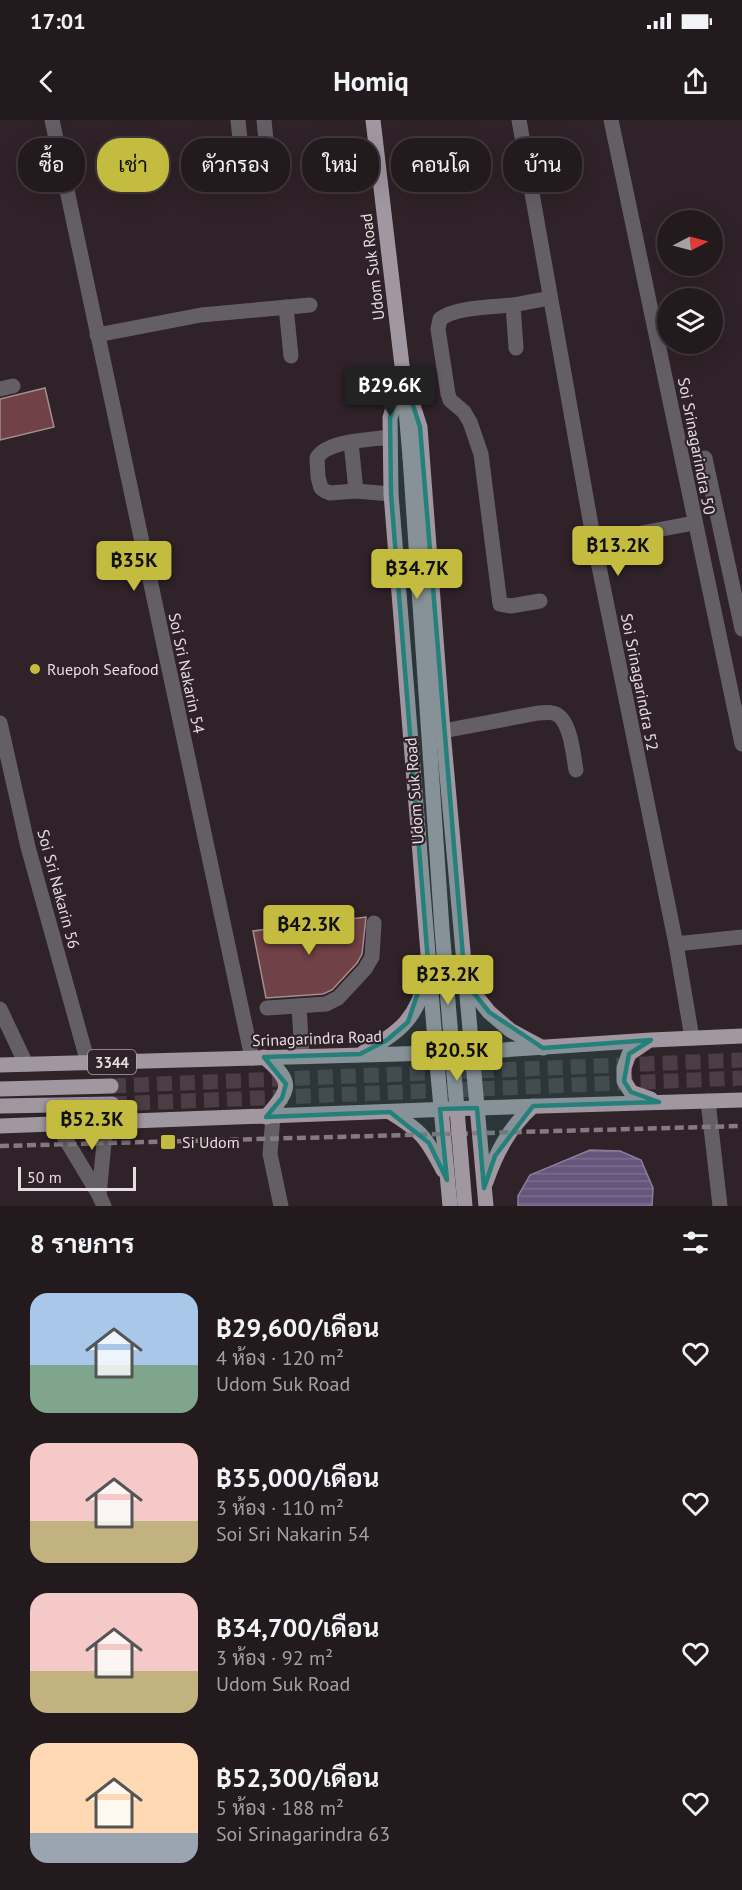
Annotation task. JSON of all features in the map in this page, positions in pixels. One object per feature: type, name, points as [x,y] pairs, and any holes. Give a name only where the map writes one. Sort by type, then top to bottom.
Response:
[{"type":"main road","name":"Udom Suk Road","points":[[373,120],[410,457],[442,929],[465,1206]]},
{"type":"main road","name":"Udom Suk Road","points":[[402,374],[390,418],[391,494],[440,1109],[450,1206]]},
{"type":"main road","name":"Udom Suk Road","points":[[402,374],[420,427],[443,731],[486,1206]]},
{"type":"main road","points":[[417,824],[425,836],[434,840],[441,838],[451,822]]},
{"type":"main road","points":[[360,1054],[387,1040],[408,1022],[424,986],[428,962]]},
{"type":"main road","points":[[465,982],[496,1018],[510,1030],[543,1048]]},
{"type":"main road","name":"Srinagarindra Road","points":[[0,1065],[471,1052],[742,1036]]},
{"type":"main road","points":[[651,1040],[629,1054],[624,1068],[624,1082],[631,1092],[659,1102]]},
{"type":"main road","points":[[258,1058],[283,1074],[286,1084],[286,1091],[269,1116]]},
{"type":"main road","name":"3344","points":[[0,1089],[111,1086]]},
{"type":"main road","points":[[0,1126],[742,1100]]},
{"type":"main road","points":[[0,1106],[112,1104]]},
{"type":"main road","points":[[484,1188],[495,1156],[521,1117],[532,1106]]},
{"type":"main road","points":[[390,1112],[413,1126],[429,1143],[447,1180]]},
{"type":"street","name":"Soi Sri Nakarin 54","points":[[52,120],[97,335],[258,1058]]},
{"type":"street","points":[[238,120],[240,138]]},
{"type":"street","points":[[264,120],[266,138]]},
{"type":"street","name":"Soi Srinagarindra 52","points":[[519,120],[594,542],[693,1038]]},
{"type":"street","name":"Soi Srinagarindra 50","points":[[611,120],[694,523],[735,682],[742,744]]},
{"type":"street","points":[[540,601],[511,606],[500,604],[481,454],[470,422],[464,412],[450,400],[438,329],[440,320],[446,315],[550,298]]},
{"type":"street","points":[[97,335],[201,315],[310,305]]},
{"type":"street","points":[[513,305],[516,348]]},
{"type":"street","points":[[286,308],[291,356]]},
{"type":"street","points":[[390,437],[325,448],[317,458],[318,477],[321,488],[325,491],[391,494]]},
{"type":"street","points":[[351,442],[356,491]]},
{"type":"street","points":[[705,458],[742,629]]},
{"type":"street","points":[[594,542],[694,523]]},
{"type":"street","points":[[443,731],[538,712],[554,713],[561,717],[568,728],[576,770]]},
{"type":"street","name":"Soi Sri Nakarin 56","points":[[0,723],[28,847],[88,1063]]},
{"type":"street","points":[[267,1008],[326,1004],[338,998],[365,969],[372,957],[374,923]]},
{"type":"street","points":[[675,944],[742,936]]},
{"type":"street","points":[[299,1006],[302,1056]]},
{"type":"street","points":[[0,1009],[26,1064]]},
{"type":"street","points":[[708,1101],[720,1206]]},
{"type":"street","points":[[269,1116],[270,1154],[281,1206]]},
{"type":"street","points":[[101,1201],[106,1122]]},
{"type":"street","points":[[57,1125],[101,1201]]},
{"type":"highlighted area","points":[[403,374],[420,427],[465,982],[489,1012],[543,1048],[651,1040],[629,1054],[624,1081],[631,1092],[659,1102],[533,1106],[495,1156],[484,1188],[477,1108],[440,1109],[447,1180],[429,1143],[390,1112],[266,1117],[282,1098],[286,1084],[264,1057],[360,1054],[387,1040],[408,1022],[428,962],[391,494],[390,418]]},
{"type":"shaded area","points":[[590,1150],[620,1151],[641,1160],[653,1188],[652,1206],[518,1206],[518,1196],[530,1175]]},
{"type":"building","points":[[45,388],[54,427],[0,440],[0,399]]},
{"type":"building","points":[[366,917],[362,954],[357,963],[332,990],[323,994],[266,998],[253,931]]},
{"type":"tunnel","points":[[111,1086],[742,1060]]},
{"type":"tunnel","points":[[112,1104],[742,1078]]},
{"type":"railway","points":[[0,1146],[742,1126]]},
{"type":"place","name":"Ruepoh Seafood","points":[[35,669]]},
{"type":"place","name":"Si Udom","points":[[168,1142]]}]
